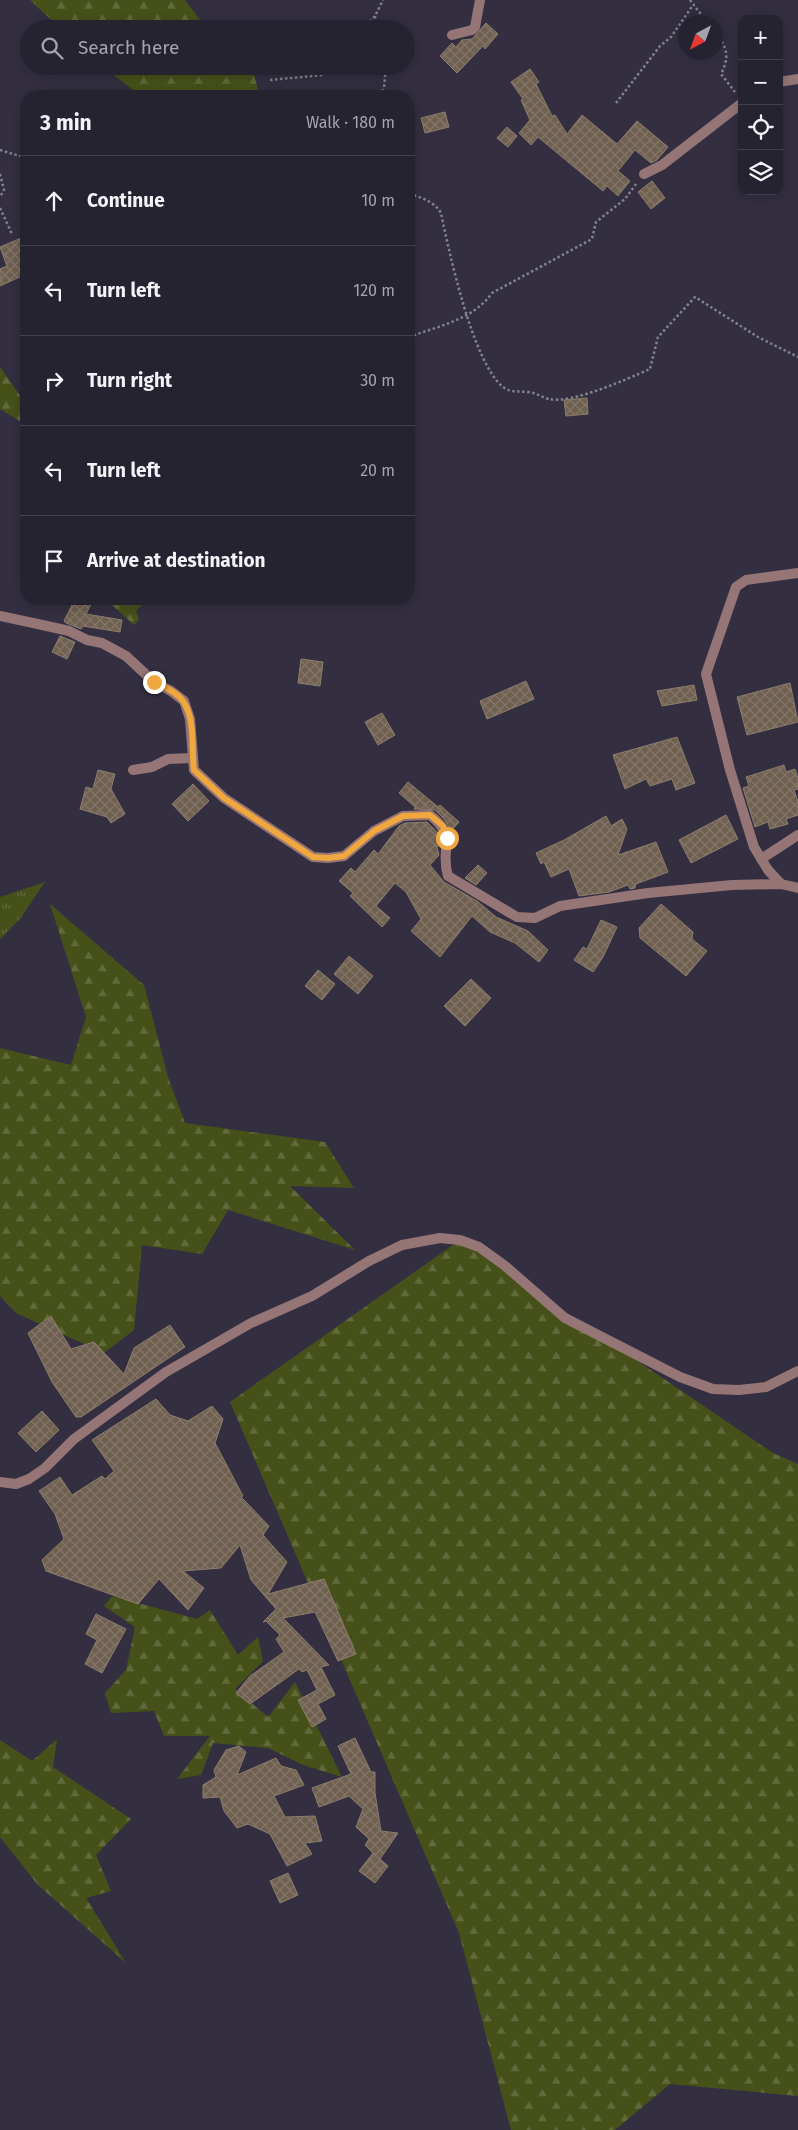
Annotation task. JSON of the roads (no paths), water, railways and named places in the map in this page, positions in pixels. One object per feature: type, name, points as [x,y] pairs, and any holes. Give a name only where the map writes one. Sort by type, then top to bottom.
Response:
[{"type":"street","points":[[452,35],[472,30],[475,27],[480,0]]},
{"type":"street","points":[[783,81],[798,79]]},
{"type":"street","points":[[644,174],[662,165],[738,100]]},
{"type":"street","points":[[781,884],[754,847],[730,770],[706,674],[706,667],[736,587],[746,580],[798,573]]},
{"type":"street","points":[[0,616],[69,632],[87,640],[102,643],[126,656],[154,682],[184,701],[190,719],[194,770],[207,784],[313,857],[344,856],[374,831],[403,816],[430,815],[443,826],[447,838],[446,868],[448,876],[517,918],[535,918],[560,906],[648,893],[732,885],[781,884],[798,888]]},
{"type":"street","points":[[133,770],[152,767],[168,759],[192,758]]},
{"type":"street","points":[[761,859],[798,836]]},
{"type":"street","points":[[0,1482],[16,1484],[30,1479],[45,1468],[74,1439],[166,1372],[251,1323],[312,1296],[369,1261],[402,1245],[440,1238],[460,1240],[479,1247],[504,1265],[565,1318],[688,1380],[713,1389],[739,1390],[766,1387],[798,1371]]}]
